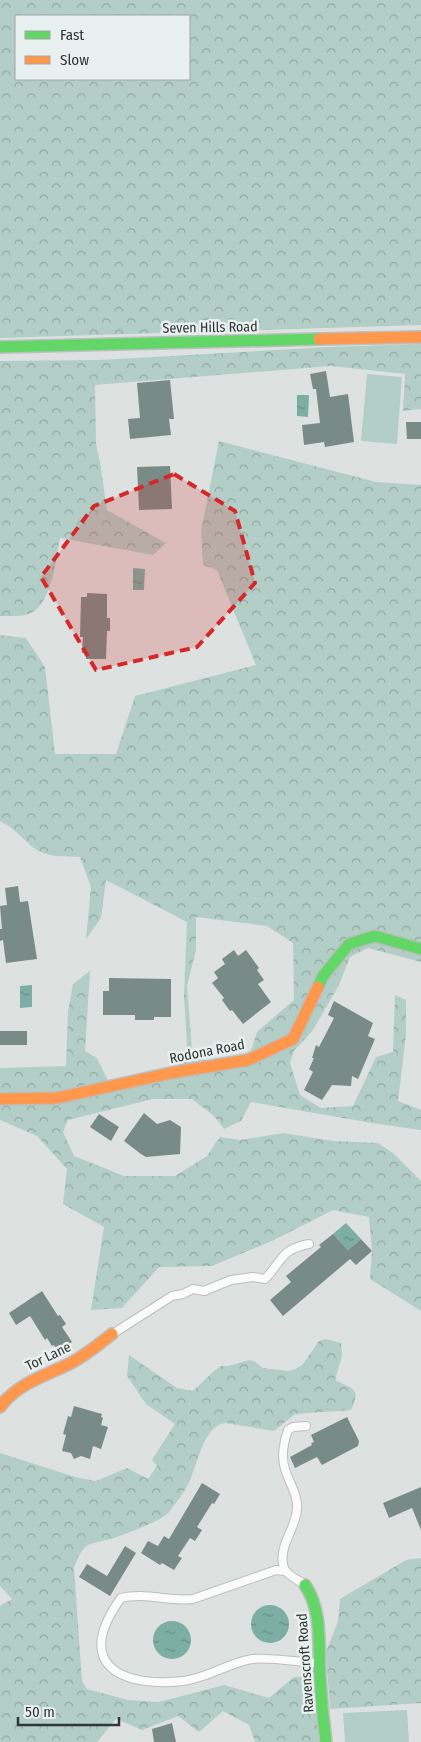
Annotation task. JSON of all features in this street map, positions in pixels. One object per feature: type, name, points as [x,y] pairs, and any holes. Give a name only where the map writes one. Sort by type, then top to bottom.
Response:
[{"type":"street","name":"Seven Hills Road","points":[[0,347],[421,337]]},
{"type":"street","name":"Rodona Road","points":[[0,1099],[57,1098],[171,1073],[248,1060],[293,1039],[324,976],[349,944],[375,936],[421,949]]},
{"type":"street","name":"Tor Lane","points":[[0,1407],[8,1396],[28,1382],[74,1361],[112,1334]]},
{"type":"street","name":"Ravenscroft Road","points":[[305,1584],[312,1594],[319,1620],[318,1663],[326,1742]]},
{"type":"lane","points":[[112,1334],[172,1296],[183,1294],[193,1289],[204,1291],[231,1280],[253,1277],[264,1279],[273,1271],[280,1258],[294,1246],[309,1244]]},
{"type":"lane","points":[[285,1571],[282,1554],[286,1540],[296,1521],[297,1498],[284,1468],[285,1438],[288,1430],[293,1427],[306,1426]]},
{"type":"lane","points":[[305,1584],[285,1571],[276,1570],[194,1599],[182,1600],[133,1595],[121,1598],[104,1626],[100,1641],[102,1653],[108,1665],[124,1677],[159,1681],[182,1681],[207,1676],[237,1663],[254,1659],[318,1663]]},
{"type":"highlighted area","points":[[174,474],[235,511],[255,583],[197,647],[96,670],[41,577],[94,506]]},
{"type":"green space","points":[[0,0],[421,0],[421,325],[0,338]]},
{"type":"green space","points":[[421,344],[421,409],[403,411],[405,374],[331,366],[95,385],[96,444],[107,510],[166,543],[153,555],[60,538],[52,580],[44,600],[38,608],[24,615],[0,616],[0,361],[99,360],[329,347]]},
{"type":"green space","points":[[367,374],[402,377],[397,444],[361,441]]},
{"type":"green space","points":[[219,441],[376,482],[421,485],[421,962],[368,948],[350,957],[339,985],[313,1030],[294,1051],[290,1063],[300,1095],[321,1108],[353,1106],[376,1057],[393,1052],[395,995],[406,1000],[406,1035],[398,1101],[421,1110],[421,1130],[251,1102],[241,1121],[224,1129],[214,1116],[192,1099],[153,1099],[68,1120],[63,1132],[74,1156],[124,1176],[175,1176],[207,1156],[220,1137],[240,1140],[283,1133],[333,1141],[378,1143],[393,1153],[421,1181],[421,1311],[370,1279],[372,1251],[369,1217],[333,1210],[274,1240],[212,1266],[159,1267],[122,1308],[91,1310],[104,1227],[63,1204],[67,1169],[37,1136],[0,1120],[0,1068],[66,1066],[68,1011],[73,984],[90,971],[85,1051],[97,1058],[111,1087],[188,1061],[184,995],[187,922],[106,880],[101,918],[86,939],[91,887],[80,857],[42,853],[0,821],[0,635],[26,638],[45,667],[55,754],[116,754],[135,696],[256,665],[217,570],[203,565],[201,531]],"holes":[[[196,917],[267,926],[293,943],[294,1000],[257,1032],[248,1060],[211,1065],[192,1050],[187,986],[196,950]]]},
{"type":"green space","points":[[325,1339],[341,1343],[342,1356],[335,1380],[354,1390],[355,1397],[351,1410],[295,1414],[274,1431],[226,1423],[218,1425],[202,1446],[187,1486],[170,1511],[142,1527],[111,1539],[88,1545],[81,1552],[74,1567],[82,1681],[87,1689],[128,1700],[159,1702],[224,1685],[269,1698],[294,1677],[313,1677],[319,1742],[255,1742],[249,1725],[223,1711],[199,1732],[178,1716],[142,1730],[116,1719],[97,1742],[0,1742],[0,1606],[12,1599],[0,1586],[0,1453],[75,1477],[96,1481],[127,1468],[148,1479],[157,1466],[152,1460],[175,1424],[146,1404],[127,1376],[129,1355],[177,1388],[193,1391],[221,1366],[249,1360],[254,1361],[263,1368],[288,1371],[296,1369],[303,1364],[319,1341]]},
{"type":"green space","points":[[421,1558],[421,1703],[330,1709],[326,1652],[338,1621],[340,1599],[406,1560]]},
{"type":"green space","points":[[407,1710],[409,1742],[345,1742],[343,1713]]},
{"type":"water","points":[[297,395],[309,395],[308,417],[297,416]]},
{"type":"water","points":[[133,568],[145,569],[144,590],[133,590]]},
{"type":"water","points":[[32,985],[32,1007],[20,1008],[20,986]]},
{"type":"water","points":[[346,1223],[361,1239],[348,1250],[333,1234]]},
{"type":"water","points":[[270,1605],[283,1611],[289,1624],[283,1637],[270,1643],[257,1637],[251,1624],[257,1611]]},
{"type":"water","points":[[172,1621],[185,1627],[191,1640],[185,1653],[172,1659],[159,1653],[153,1640],[159,1627]]},
{"type":"building","points":[[326,371],[330,397],[348,394],[354,442],[325,447],[324,442],[304,445],[302,425],[320,423],[316,389],[313,389],[310,374]]},
{"type":"building","points":[[170,380],[174,419],[169,419],[171,435],[130,439],[128,419],[140,418],[137,383]]},
{"type":"building","points":[[406,422],[421,422],[421,439],[407,439]]},
{"type":"building","points":[[170,466],[172,509],[139,510],[137,467]]},
{"type":"building","points":[[87,593],[107,594],[107,618],[110,618],[110,631],[107,631],[106,659],[86,659],[86,653],[82,653],[83,637],[80,637],[81,597],[87,597]]},
{"type":"building","points":[[18,886],[20,902],[28,901],[37,959],[6,963],[3,940],[0,941],[0,929],[2,929],[0,906],[7,905],[5,888]]},
{"type":"building","points":[[234,950],[238,956],[246,950],[259,968],[257,970],[264,980],[258,984],[271,1002],[243,1024],[232,1010],[230,1011],[222,1000],[224,998],[212,983],[218,978],[214,972],[225,964],[222,959]]},
{"type":"building","points":[[109,978],[171,979],[171,1017],[154,1017],[154,1020],[135,1020],[135,1015],[103,1015],[103,991],[109,991]]},
{"type":"building","points":[[334,1001],[373,1023],[368,1036],[375,1039],[358,1079],[352,1076],[351,1086],[332,1085],[322,1100],[304,1090],[313,1072],[309,1069],[314,1058],[312,1058],[316,1045],[319,1047],[334,1018],[328,1015]]},
{"type":"building","points":[[0,1031],[27,1031],[27,1045],[0,1045]]},
{"type":"building","points":[[144,1113],[157,1124],[170,1120],[181,1127],[180,1154],[146,1157],[124,1141]]},
{"type":"building","points":[[99,1114],[119,1127],[111,1141],[90,1127]]},
{"type":"building","points":[[333,1234],[348,1250],[361,1239],[372,1251],[356,1265],[350,1259],[283,1316],[270,1300],[291,1282],[286,1276],[321,1247],[319,1245]]},
{"type":"building","points":[[42,1291],[58,1316],[60,1315],[66,1324],[62,1327],[72,1342],[58,1351],[47,1338],[45,1340],[30,1316],[16,1325],[9,1313]]},
{"type":"building","points":[[74,1406],[102,1414],[101,1425],[108,1427],[101,1449],[93,1446],[90,1459],[81,1456],[74,1459],[71,1453],[62,1451],[66,1435],[63,1434],[68,1416],[71,1417]]},
{"type":"building","points":[[347,1417],[359,1441],[358,1446],[322,1465],[317,1457],[295,1468],[290,1457],[312,1445],[311,1443],[314,1442],[311,1435]]},
{"type":"building","points":[[202,1483],[220,1494],[197,1527],[202,1530],[195,1541],[190,1538],[178,1556],[182,1558],[174,1570],[162,1563],[160,1565],[141,1553],[148,1541],[158,1546],[164,1536],[169,1539]]},
{"type":"building","points":[[421,1487],[421,1530],[412,1508],[389,1518],[383,1503]]},
{"type":"building","points":[[125,1546],[136,1553],[110,1596],[79,1577],[87,1564],[107,1576]]},
{"type":"building","points":[[172,1723],[176,1742],[154,1742],[152,1729]]},
{"type":"traffic: fast","points":[[0,347],[319,339]]},
{"type":"traffic: fast","points":[[318,987],[323,976],[349,944],[375,936],[421,949]]},
{"type":"traffic: fast","points":[[305,1585],[311,1595],[317,1617],[326,1742]]},
{"type":"traffic: slow","points":[[319,339],[421,337]]},
{"type":"traffic: slow","points":[[0,1099],[57,1098],[171,1073],[248,1060],[293,1039],[318,987]]},
{"type":"traffic: slow","points":[[0,1407],[24,1386],[77,1360],[112,1334]]}]
